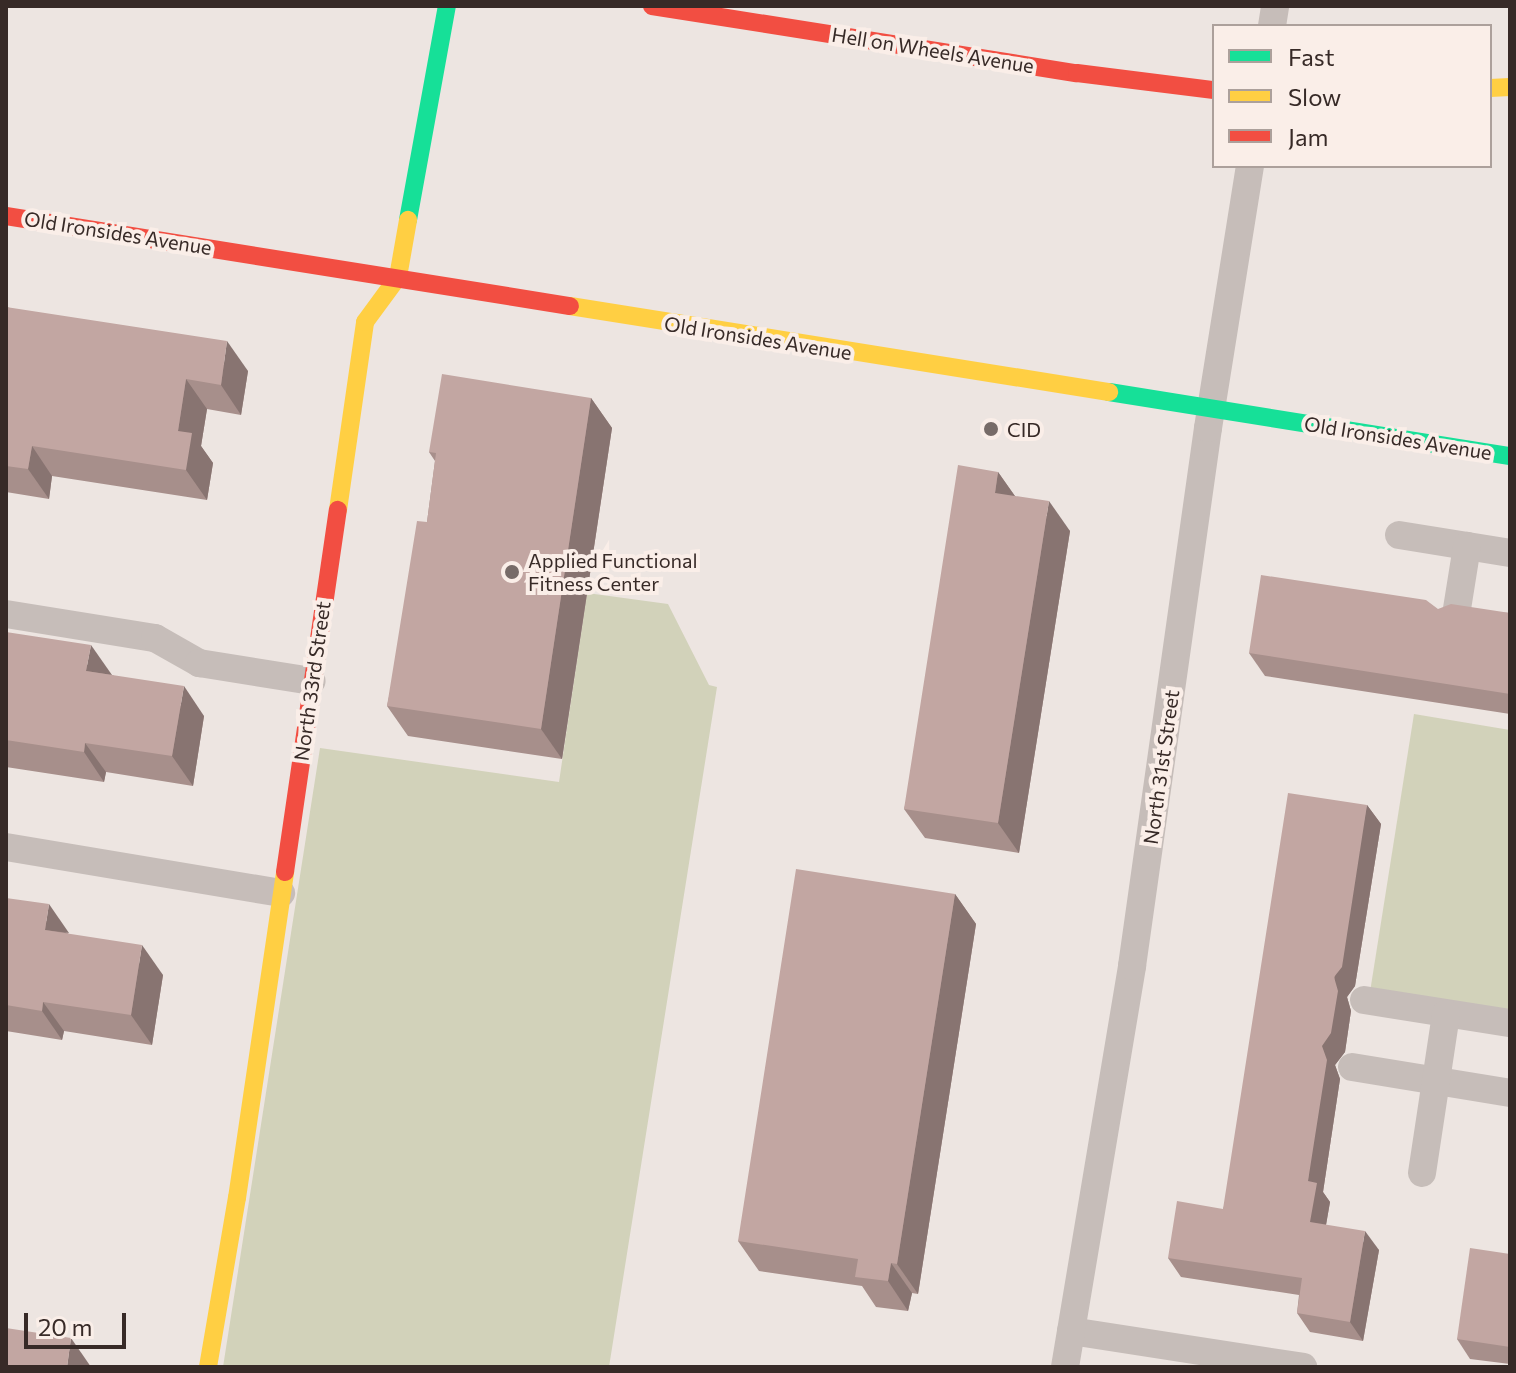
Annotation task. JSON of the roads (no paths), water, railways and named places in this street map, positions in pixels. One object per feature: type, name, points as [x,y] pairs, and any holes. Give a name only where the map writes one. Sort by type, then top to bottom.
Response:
[{"type":"street","name":"North 33rd Street","points":[[208,1367],[365,322],[398,277],[447,6]]},
{"type":"street","name":"Hell on Wheels Avenue","points":[[652,6],[1077,73],[1212,90]]},
{"type":"street","name":"North 31st Street","points":[[1065,1367],[1132,966],[1211,409],[1250,168]]},
{"type":"street","name":"Old Ironsides Avenue","points":[[6,216],[1510,456]]},
{"type":"street","points":[[1399,535],[1510,553]]},
{"type":"street","points":[[1456,615],[1467,546]]},
{"type":"street","points":[[6,614],[155,638],[199,663],[312,681]]},
{"type":"street","points":[[6,847],[281,893]]},
{"type":"street","points":[[1364,1000],[1510,1023]]},
{"type":"street","points":[[1422,1173],[1446,1014]]},
{"type":"street","points":[[1352,1067],[1510,1093]]},
{"type":"street","points":[[1071,1331],[1303,1367]]},
{"type":"place","name":"CID","points":[[991,429]]},
{"type":"place","name":"Applied Functional Fitness Center","points":[[512,572]]}]
